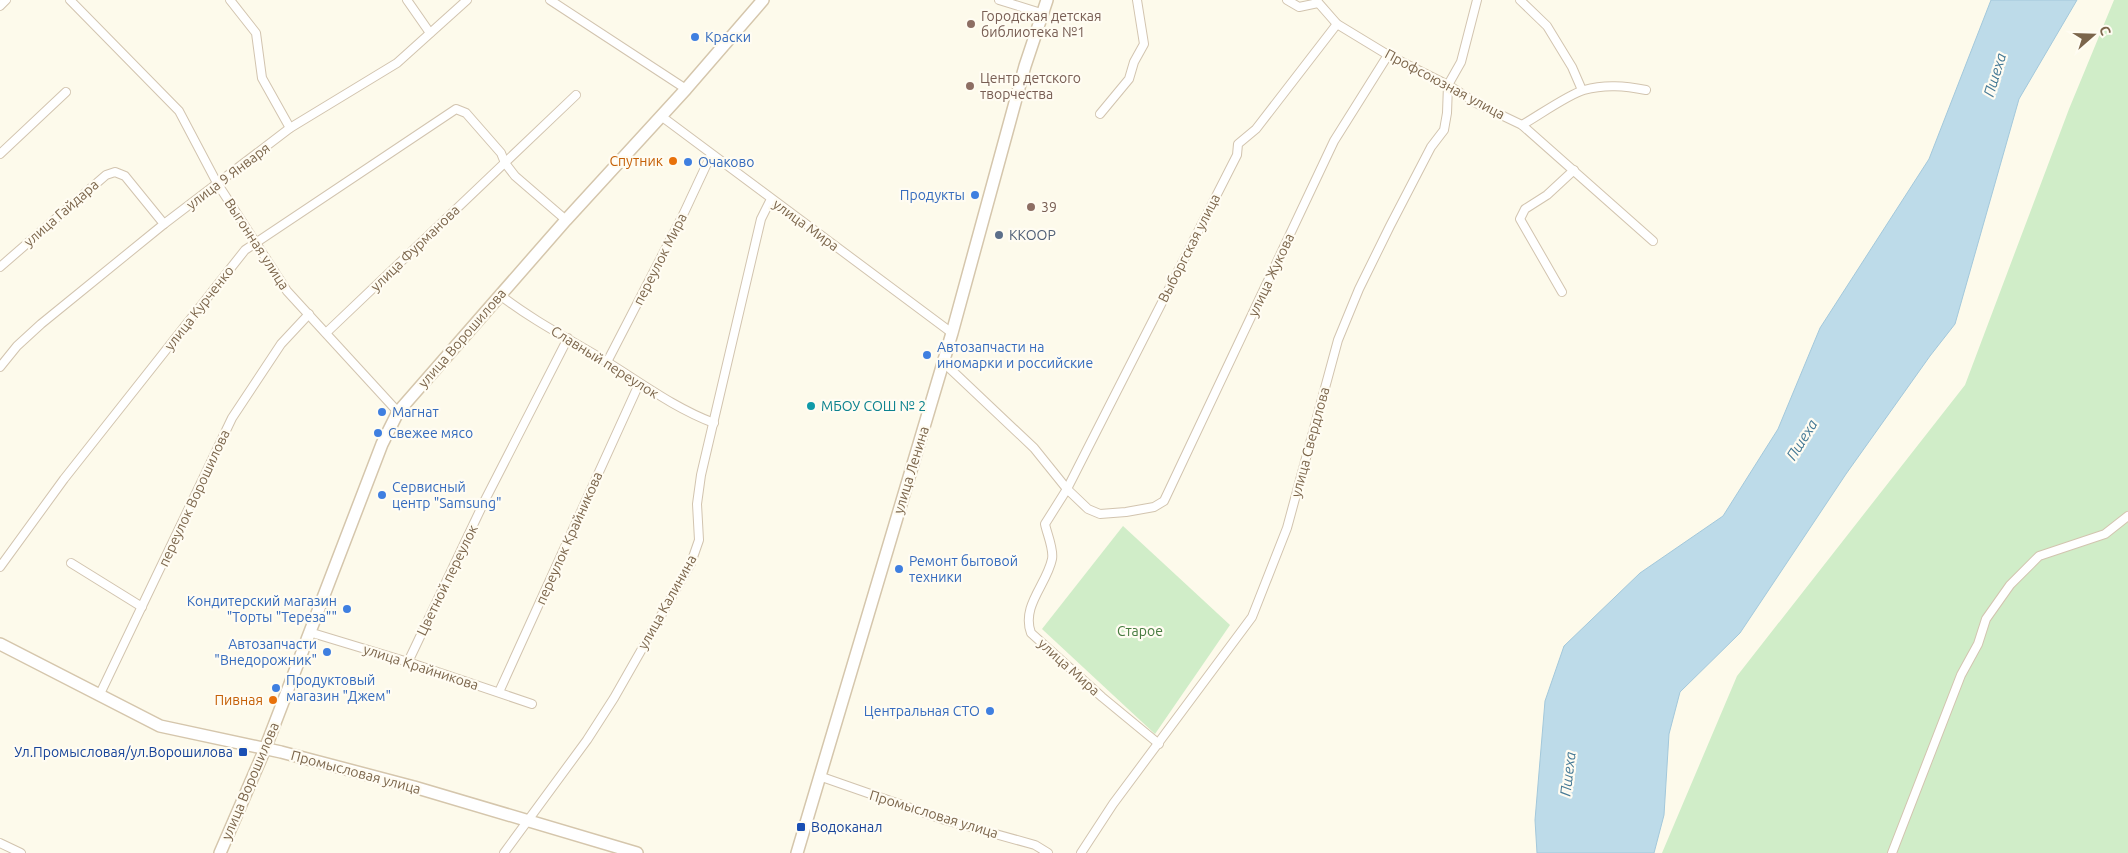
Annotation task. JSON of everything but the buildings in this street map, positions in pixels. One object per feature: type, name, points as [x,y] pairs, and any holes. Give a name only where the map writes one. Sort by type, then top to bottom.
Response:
[{"type":"main road","name":"улица Ворошилова","points":[[220,853],[265,749],[382,444],[398,412],[566,220],[686,89],[763,0]]},
{"type":"main road","name":"улица Ленина","points":[[797,853],[952,333],[1025,66],[1047,0]]},
{"type":"main road","name":"Промысловая улица","points":[[0,644],[160,726],[265,749],[529,820],[637,853]]},
{"type":"street","points":[[0,6],[6,0]]},
{"type":"street","name":"Выгонная улица","points":[[70,0],[179,111],[217,183],[257,241],[287,291],[398,412]]},
{"type":"street","points":[[230,0],[256,33],[262,78],[290,128]]},
{"type":"street","points":[[407,0],[430,33]]},
{"type":"street","name":"улица 9 Января","points":[[0,367],[41,324],[164,224],[290,128],[397,63],[467,0]]},
{"type":"street","points":[[550,0],[686,89]]},
{"type":"street","points":[[999,0],[1041,14]]},
{"type":"street","points":[[1100,114],[1129,79],[1134,62],[1144,44],[1137,0]]},
{"type":"street","points":[[1287,0],[1299,7],[1317,2]]},
{"type":"street","name":"улица Свердлова","points":[[1081,853],[1113,804],[1252,617],[1287,528],[1338,340],[1359,290],[1390,226],[1431,147],[1444,130],[1448,85],[1461,62],[1477,0]]},
{"type":"street","points":[[1520,0],[1546,26],[1572,67],[1582,90]]},
{"type":"street","name":"Профсоюзная улица","points":[[1317,2],[1336,24],[1448,85],[1476,103],[1522,125],[1653,241]]},
{"type":"street","name":"Выборгская улица","points":[[1067,489],[1237,154],[1238,144],[1256,129],[1336,24]]},
{"type":"street","name":"улица Жукова","points":[[1067,489],[1088,509],[1100,514],[1154,507],[1164,501],[1334,141],[1388,54]]},
{"type":"street","points":[[1522,125],[1582,90],[1605,86],[1624,86],[1646,90]]},
{"type":"street","points":[[0,154],[66,92]]},
{"type":"street","name":"улица Фурманова","points":[[326,333],[576,95]]},
{"type":"street","name":"улица Курченко","points":[[0,568],[83,455],[245,250],[456,109],[466,113],[501,153],[505,163]]},
{"type":"street","name":"улица Мира","points":[[661,116],[952,333]]},
{"type":"street","name":"переулок Мира","points":[[607,362],[683,215],[711,155]]},
{"type":"street","points":[[505,163],[515,176],[566,220]]},
{"type":"street","points":[[1562,292],[1520,219],[1525,209],[1547,195],[1574,170]]},
{"type":"street","name":"улица Гайдара","points":[[0,267],[106,174],[115,172],[125,176],[164,224]]},
{"type":"street","name":"улица Калинина","points":[[504,853],[598,724],[691,563],[699,540],[697,504],[702,475],[761,219],[771,199]]},
{"type":"street","name":"Славный переулок","points":[[500,295],[517,308],[607,362],[639,384],[701,418],[714,423]]},
{"type":"street","name":"переулок Ворошилова","points":[[99,696],[232,418],[281,344],[309,314]]},
{"type":"street","name":"Цветной переулок","points":[[408,662],[490,492],[568,338]]},
{"type":"street","points":[[943,362],[1034,448],[1067,489]]},
{"type":"street","name":"переулок Крайникова","points":[[499,692],[639,384]]},
{"type":"street","name":"улица Мира","points":[[1067,489],[1045,524],[1053,557],[1033,602],[1028,624],[1031,633],[1102,697],[1159,744]]},
{"type":"street","points":[[1892,853],[1961,676],[1978,644],[1986,620],[2010,585],[2039,556],[2105,534],[2128,516]]},
{"type":"street","points":[[71,563],[142,607]]},
{"type":"street","name":"улица Крайникова","points":[[309,632],[408,662],[532,704]]},
{"type":"street","name":"Промысловая улица","points":[[819,776],[945,820],[1034,845],[1048,853]]},
{"type":"street","points":[[0,842],[21,853]]},
{"type":"green space","points":[[2114,0],[2128,0],[2128,853],[1662,853],[1737,676],[1965,385],[2069,109]]},
{"type":"green space","name":"Старое","points":[[1123,526],[1230,625],[1155,734],[1042,629]]},
{"type":"water","name":"Пшеха","points":[[1991,0],[2077,0],[2019,99],[1955,324],[1846,474],[1740,633],[1680,692],[1669,734],[1664,815],[1654,853],[1537,853],[1535,820],[1545,701],[1564,646],[1640,573],[1723,516],[1778,429],[1820,328],[1929,159]]},
{"type":"place","name":"Городская детская библиотека №1","points":[[971,24]]},
{"type":"place","name":"Краски","points":[[695,37]]},
{"type":"place","name":"Центр детского творчества","points":[[970,86]]},
{"type":"place","name":"Спутник","points":[[673,161]]},
{"type":"place","name":"Очаково","points":[[688,162]]},
{"type":"place","name":"Продукты","points":[[975,195]]},
{"type":"place","name":"39","points":[[1031,207]]},
{"type":"place","name":"ККООР","points":[[999,235]]},
{"type":"place","name":"Автозапчасти на иномарки и российские","points":[[927,355]]},
{"type":"place","name":"МБОУ СОШ № 2","points":[[811,406]]},
{"type":"place","name":"Магнат","points":[[382,412]]},
{"type":"place","name":"Свежее мясо","points":[[378,433]]},
{"type":"place","name":"Сервисный центр \"Samsung\"","points":[[382,495]]},
{"type":"place","name":"Ремонт бытовой техники","points":[[899,569]]},
{"type":"place","name":"Кондитерский магазин \"Торты \"Тереза\"\"","points":[[347,609]]},
{"type":"place","name":"Автозапчасти \"Внедорожник\"","points":[[327,652]]},
{"type":"place","name":"Продуктовый магазин \"Джем\"","points":[[276,688]]},
{"type":"place","name":"Пивная","points":[[273,700]]},
{"type":"place","name":"Центральная СТО","points":[[990,711]]},
{"type":"place","name":"Ул.Промысловая/ул.Ворошилова","points":[[243,752]]},
{"type":"place","name":"Водоканал","points":[[801,827]]}]
